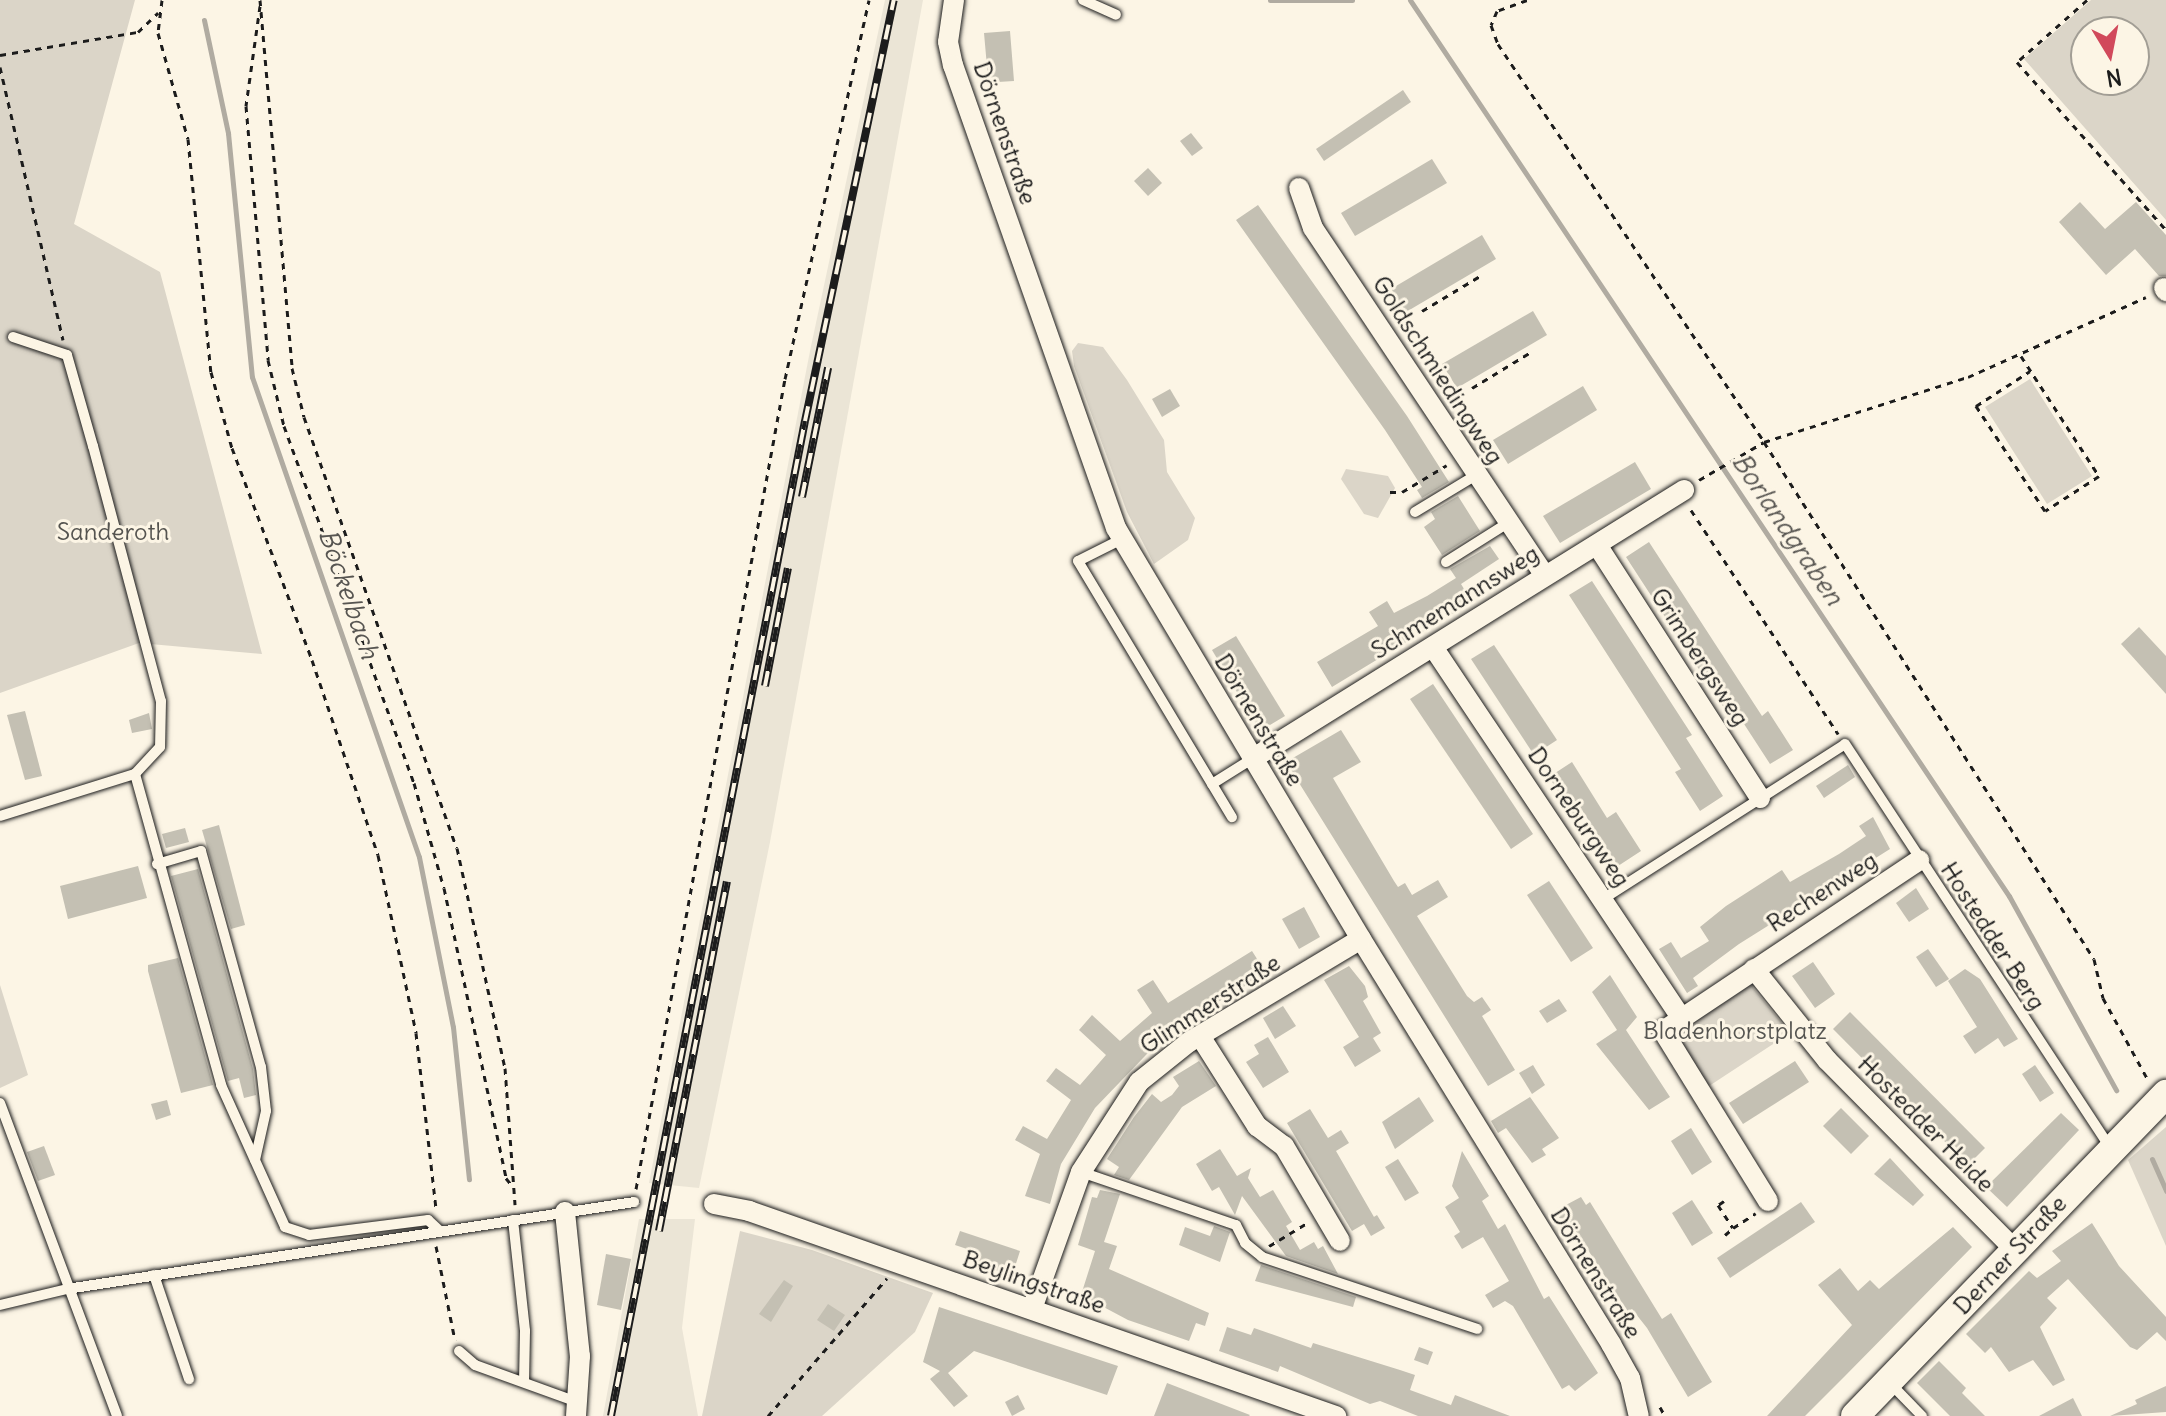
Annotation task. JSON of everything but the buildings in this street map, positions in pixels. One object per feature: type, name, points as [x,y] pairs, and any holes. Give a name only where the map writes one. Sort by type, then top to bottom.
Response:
[{"type":"main road","name":"Derner Straße","points":[[1855,1416],[2163,1097]]},
{"type":"street","name":"Dörnenstraße","points":[[954,0],[948,42],[953,65],[1122,539],[1361,939],[1611,1344],[1630,1378],[1639,1416]]},
{"type":"street","name":"Goldschmiedingweg","points":[[1299,188],[1313,228],[1545,576]]},
{"type":"street","name":"Schmemannsweg","points":[[1252,759],[1682,491]]},
{"type":"street","name":"Grimbergsweg","points":[[1597,545],[1760,798]]},
{"type":"street","name":"Dorneburgweg","points":[[1433,647],[1680,1016]]},
{"type":"street","name":"Rechenweg","points":[[1754,969],[1919,860]]},
{"type":"street","name":"Glimmerstraße","points":[[1032,1309],[1081,1172],[1139,1082],[1200,1036],[1361,939]]},
{"type":"street","points":[[1754,969],[1680,1016],[1663,1031],[1664,1038],[1763,1207]]},
{"type":"street","name":"Hostedder Heide","points":[[1754,969],[1803,1031],[2015,1250]]},
{"type":"street","points":[[1200,1036],[1257,1126],[1284,1146],[1340,1241]]},
{"type":"street","name":"Beylingstraße","points":[[714,1204],[900,1263],[1336,1416]]},
{"type":"street","points":[[565,1212],[580,1356],[577,1409]]},
{"type":"lane","points":[[1083,0],[1116,15]]},
{"type":"lane","points":[[0,816],[135,774],[160,747],[161,701],[67,355],[13,337]]},
{"type":"lane","points":[[1415,512],[1476,475]]},
{"type":"lane","points":[[1446,562],[1508,523]]},
{"type":"lane","points":[[1122,539],[1078,561],[1232,817]]},
{"type":"lane","points":[[1603,899],[1845,744]]},
{"type":"lane","name":"Hostedder Berg","points":[[1845,744],[2111,1149]]},
{"type":"lane","points":[[1212,784],[1252,759]]},
{"type":"lane","points":[[135,774],[157,864],[221,1085],[285,1227],[309,1235],[428,1220],[437,1232]]},
{"type":"lane","points":[[157,864],[201,851],[261,1067],[266,1111],[255,1160]]},
{"type":"lane","points":[[0,1103],[117,1416]]},
{"type":"lane","points":[[1081,1172],[1236,1225],[1257,1252],[1477,1329]]},
{"type":"lane","points":[[0,1305],[67,1289],[634,1202]]},
{"type":"lane","points":[[515,1220],[525,1331],[524,1381]]},
{"type":"lane","points":[[154,1275],[189,1379]]},
{"type":"lane","points":[[459,1351],[475,1365],[524,1381],[577,1409]]},
{"type":"lane","points":[[1888,1382],[1922,1416]]},
{"type":"path","points":[[162,0],[158,13],[158,33],[188,139],[211,372],[232,448],[312,660],[381,869],[416,1033],[437,1232],[459,1351]]},
{"type":"path","points":[[634,1202],[785,379],[869,0]]},
{"type":"path","points":[[1527,0],[1497,11],[1491,25],[1498,44],[1764,442],[2094,959],[2103,998],[2163,1097]]},
{"type":"path","points":[[2087,0],[2017,62],[2166,230]]},
{"type":"path","points":[[260,1],[246,106],[268,360],[284,426],[414,783],[444,888],[506,1178],[513,1187]]},
{"type":"path","points":[[260,1],[292,368],[304,417],[457,848],[505,1068],[515,1220]]},
{"type":"path","points":[[0,55],[138,32],[158,13]]},
{"type":"path","points":[[0,67],[67,355]]},
{"type":"path","points":[[1422,311],[1480,276]]},
{"type":"path","points":[[1704,477],[1764,442],[2021,356],[2165,290]]},
{"type":"path","points":[[1472,388],[1531,352]]},
{"type":"path","points":[[2021,356],[2099,476],[2045,511],[1976,406],[2030,371]]},
{"type":"path","points":[[1390,492],[1402,492],[1463,455]]},
{"type":"path","points":[[1682,491],[1845,744]]},
{"type":"path","points":[[1724,1201],[1718,1205],[1733,1228]]},
{"type":"path","points":[[1725,1235],[1763,1207]]},
{"type":"path","points":[[1257,1252],[1324,1213]]},
{"type":"path","points":[[768,1416],[900,1263]]},
{"type":"path","points":[[1660,1407],[1665,1416]]},
{"type":"shaded area","points":[[885,0],[923,0],[770,842],[699,1188],[649,1183],[810,351]]},
{"type":"shaded area","points":[[639,1219],[695,1219],[682,1328],[698,1416],[603,1416]]},
{"type":"green space","name":"Sanderoth","points":[[0,0],[135,0],[74,224],[160,272],[262,654],[139,643],[0,693]]},
{"type":"green space","points":[[2091,0],[2166,0],[2166,220],[2024,59],[2070,18],[2070,96],[2150,96],[2150,16],[2073,16]]},
{"type":"green space","points":[[1078,343],[1103,347],[1127,380],[1164,440],[1167,472],[1195,518],[1188,540],[1154,564],[1127,512],[1074,366],[1072,351]]},
{"type":"green space","points":[[2030,379],[2092,476],[2047,504],[1985,407]]},
{"type":"green space","points":[[1346,469],[1388,476],[1395,488],[1378,518],[1364,514],[1341,479]]},
{"type":"green space","name":"Bladenhorstplatz","points":[[1750,984],[1790,1033],[1706,1088],[1671,1035]]},
{"type":"green space","points":[[0,985],[28,1075],[0,1088]]},
{"type":"green space","points":[[2166,1127],[2166,1246],[2128,1160]]},
{"type":"green space","points":[[740,1231],[812,1250],[933,1293],[915,1332],[822,1416],[702,1416]]},
{"type":"waterway","points":[[1270,0],[1352,0]]},
{"type":"waterway","name":"Borlandgraben","points":[[1410,0],[2009,896],[2116,1090]]},
{"type":"waterway","name":"Böckelbach","points":[[204,20],[228,133],[252,377],[419,857],[453,1027],[469,1179]]},
{"type":"waterway","name":"Borlandgraben","points":[[2152,1159],[2166,1191]]},
{"type":"railway","points":[[611,1416],[805,421],[894,0]]},
{"type":"railway","points":[[802,497],[828,368]]},
{"type":"railway","points":[[765,686],[788,568]]},
{"type":"railway","points":[[659,1231],[727,882]]}]
